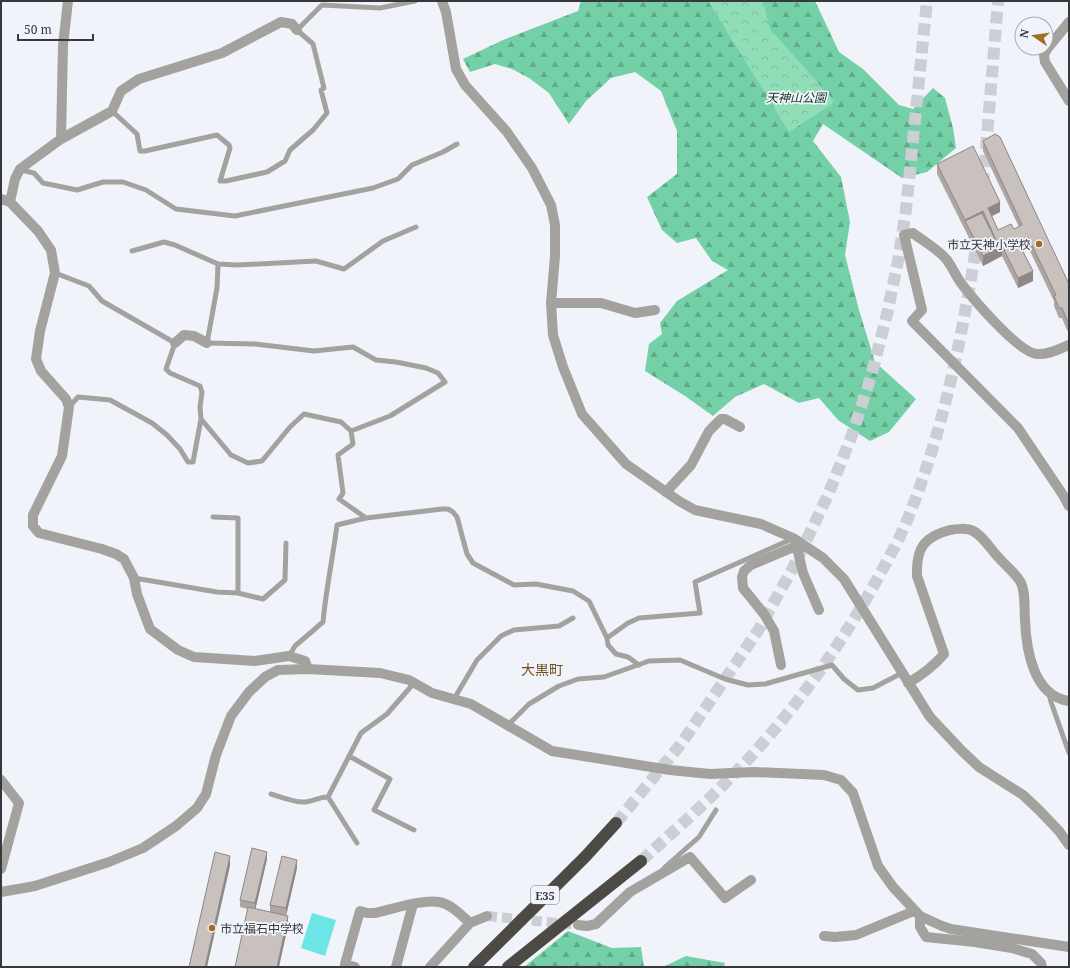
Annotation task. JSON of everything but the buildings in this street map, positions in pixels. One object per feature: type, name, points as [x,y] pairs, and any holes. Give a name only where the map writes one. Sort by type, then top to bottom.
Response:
[{"type":"highway","name":"E35","points":[[474,967],[585,857],[616,823]]},
{"type":"highway","name":"E35","points":[[508,967],[641,861]]},
{"type":"street","points":[[60,139],[63,45],[68,1]]},
{"type":"street","points":[[442,1],[446,12],[456,69],[465,85],[507,132],[532,168],[551,205],[555,225],[555,256],[551,303],[553,335],[563,366],[582,414],[626,464],[695,510],[761,524],[797,541],[823,558],[844,580],[930,717],[979,767],[1023,795],[1040,810],[1059,831],[1069,845]]},
{"type":"street","points":[[297,30],[292,24],[281,22],[222,53],[139,79],[121,91],[112,111],[60,139],[20,170],[5,200],[38,232],[51,250],[55,273],[40,331],[36,359],[41,371],[66,399],[69,407],[62,456],[33,515],[33,526],[39,533],[116,554],[124,560],[134,578],[137,594],[150,629],[178,650],[194,657],[255,661],[289,656],[305,661],[308,669]]},
{"type":"street","points":[[1069,22],[1047,49],[1044,55],[1046,62],[1069,101]]},
{"type":"street","points":[[1069,345],[1052,352],[1036,354],[1026,351],[978,305],[946,259],[913,233],[904,235],[922,310],[912,321],[1018,428],[1069,506]]},
{"type":"street","points":[[551,303],[601,303],[635,314],[655,310]]},
{"type":"street","points":[[175,343],[184,335],[194,336],[207,343]]},
{"type":"street","points":[[666,492],[691,465],[708,431],[721,419],[725,419],[740,427]]},
{"type":"street","points":[[908,683],[926,673],[944,654],[917,576],[916,562],[919,550],[928,539],[940,533],[955,529],[971,530],[985,541],[1016,575],[1022,584],[1026,644],[1042,686],[1049,693],[1069,701]]},
{"type":"street","points":[[797,541],[803,573],[819,610]]},
{"type":"street","points":[[782,665],[774,631],[764,614],[743,588],[742,577],[744,572],[751,565],[797,541]]},
{"type":"street","points":[[1,892],[36,886],[110,862],[143,848],[176,826],[197,808],[206,794],[216,755],[231,716],[249,692],[265,677],[278,670],[308,669],[380,673],[409,680],[432,693],[471,704],[552,751],[670,770],[710,774],[754,772],[817,774],[842,780],[853,793],[878,866],[893,887],[917,914],[951,929],[1069,947]]},
{"type":"street","points":[[1,780],[19,803],[1,869]]},
{"type":"street","points":[[578,925],[587,926],[596,924],[630,892],[690,856],[725,898],[751,880]]},
{"type":"street","points":[[355,967],[345,964],[360,911],[375,913],[413,904],[440,902],[453,908],[470,922]]},
{"type":"street","points":[[396,967],[413,904]]},
{"type":"street","points":[[824,936],[835,937],[856,935],[917,914]]},
{"type":"street","points":[[917,914],[920,928],[926,937],[975,942],[1012,948],[1032,954],[1041,963],[1042,967]]},
{"type":"street","points":[[430,967],[470,922],[487,916]]},
{"type":"lane","points":[[112,111],[136,134],[140,151],[217,135],[229,145],[230,148],[220,181],[267,172],[286,161],[290,150],[313,130],[327,113],[321,90],[324,88],[312,44],[297,30],[317,8],[322,5],[380,8],[415,1]]},
{"type":"lane","points":[[20,170],[34,173],[43,183],[77,190],[103,182],[123,182],[146,190],[176,209],[235,216],[373,188],[398,178],[412,165],[443,152],[457,144]]},
{"type":"lane","points":[[132,251],[164,242],[218,264],[237,265],[316,261],[344,269],[383,241],[416,227]]},
{"type":"lane","points":[[218,264],[216,288],[207,343],[255,344],[314,351],[353,347],[376,360],[426,368],[438,373],[445,382],[390,416],[351,431]]},
{"type":"lane","points":[[55,273],[90,286],[102,301],[175,343],[166,369],[170,374],[200,386],[202,392],[200,407],[201,419],[193,462],[188,462],[167,435],[152,423],[110,400],[78,396],[69,407]]},
{"type":"lane","points":[[201,419],[231,455],[248,463],[262,461],[290,426],[304,414],[341,422],[351,431],[353,444],[338,455],[343,493],[339,499],[366,518]]},
{"type":"lane","points":[[289,656],[295,646],[322,622],[334,553],[336,525],[366,518],[448,509],[457,517],[467,554],[473,563],[514,585],[536,584],[573,591],[589,601],[607,638],[608,645],[616,654],[628,657],[639,665]]},
{"type":"lane","points":[[213,517],[238,518],[238,593]]},
{"type":"lane","points":[[607,638],[628,623],[639,618],[700,613],[695,582],[797,541]]},
{"type":"lane","points":[[134,578],[218,592],[238,593],[263,599],[284,580],[286,543]]},
{"type":"lane","points":[[454,699],[477,660],[501,636],[514,630],[558,626],[573,618]]},
{"type":"lane","points":[[508,725],[529,704],[559,686],[578,679],[604,677],[649,661],[680,660],[725,679],[748,685],[765,684],[832,665],[844,679],[858,690],[873,688],[902,673]]},
{"type":"lane","points":[[328,797],[360,733],[387,714],[414,683]]},
{"type":"lane","points":[[1049,693],[1069,753]]},
{"type":"lane","points":[[349,756],[390,779],[374,810],[414,830]]},
{"type":"lane","points":[[271,794],[302,802],[317,800],[325,796],[328,797]]},
{"type":"lane","points":[[328,797],[357,843]]},
{"type":"lane","points":[[655,877],[699,837],[716,810]]},
{"type":"green space","points":[[581,1],[815,1],[839,52],[863,69],[899,105],[913,109],[933,88],[945,98],[953,128],[956,148],[927,172],[902,178],[823,124],[813,141],[841,177],[850,222],[845,255],[859,310],[875,362],[916,399],[889,432],[870,441],[838,420],[819,398],[799,403],[764,384],[735,397],[713,416],[685,396],[645,371],[649,344],[662,334],[660,323],[677,301],[728,270],[712,261],[696,238],[677,243],[662,230],[647,197],[677,174],[677,131],[661,91],[635,72],[611,78],[586,101],[569,124],[549,93],[529,78],[512,69],[495,64],[470,72],[463,59],[503,40],[578,11]]},
{"type":"green space","name":"天神山公園","points":[[708,1],[763,1],[770,29],[835,102],[789,132]]},
{"type":"green space","points":[[568,931],[612,948],[641,947],[644,967],[524,967]]},
{"type":"green space","points":[[686,956],[725,963],[724,967],[663,967]]},
{"type":"water","points":[[312,913],[336,920],[325,956],[301,948]]},
{"type":"tunnel","points":[[616,823],[681,744],[759,629],[794,566],[828,495],[852,435],[872,373],[887,314],[898,261],[906,210],[927,1]]},
{"type":"tunnel","points":[[983,185],[998,1]]},
{"type":"tunnel","points":[[641,861],[719,789],[748,760],[778,725],[822,668],[862,606],[887,562],[906,523],[942,417],[959,345],[978,235]]},
{"type":"tunnel","points":[[487,916],[578,925]]},
{"type":"place","name":"市立天神小学校","points":[[1039,244]]},
{"type":"place","name":"市立福石中学校","points":[[212,928]]},
{"type":"district","name":"大黒町","points":[[542,669]]}]
